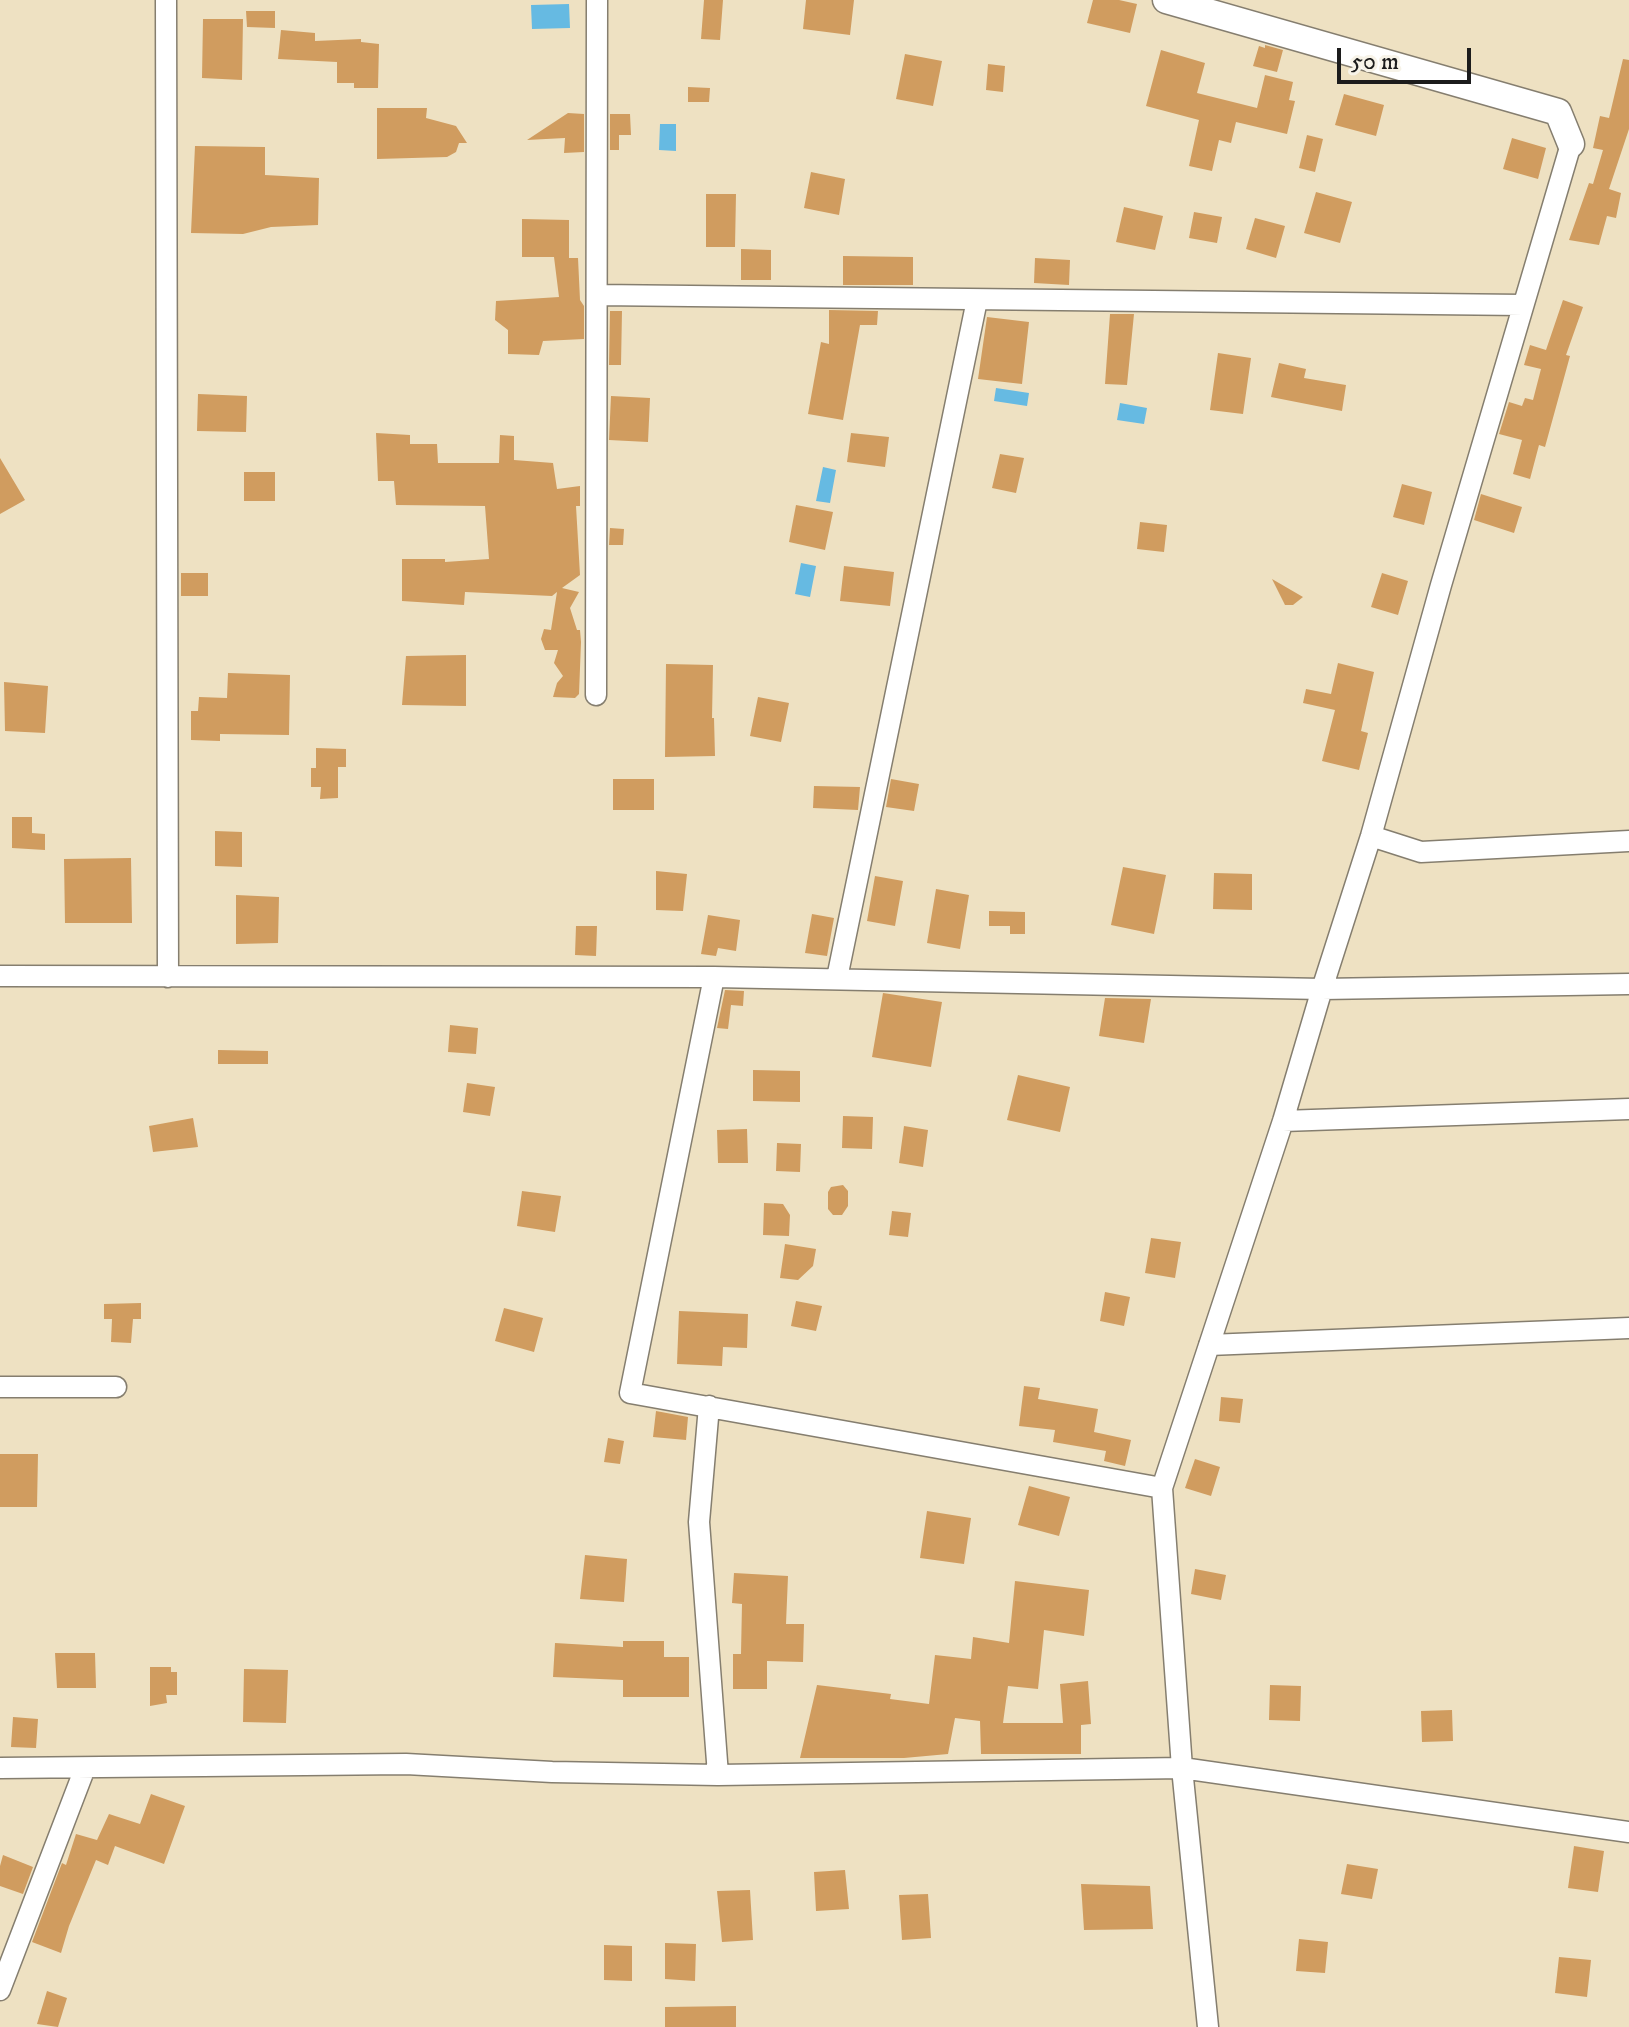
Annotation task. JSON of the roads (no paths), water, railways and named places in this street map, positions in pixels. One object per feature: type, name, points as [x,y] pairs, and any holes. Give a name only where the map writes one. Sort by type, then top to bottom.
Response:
[{"type":"street","points":[[166,0],[168,977]]},
{"type":"street","points":[[596,695],[597,0]]},
{"type":"street","points":[[1166,0],[1558,112],[1571,144],[1441,585],[1371,836],[1283,1121],[1162,1488],[1182,1768],[1208,2027]]},
{"type":"street","points":[[598,295],[1523,305]]},
{"type":"street","points":[[837,978],[977,300]]},
{"type":"street","points":[[1371,836],[1421,852],[1629,841]]},
{"type":"street","points":[[0,976],[837,978],[1322,989],[1629,984]]},
{"type":"street","points":[[714,977],[630,1393],[1162,1488]]},
{"type":"street","points":[[1283,1121],[1629,1109]]},
{"type":"street","points":[[1209,1345],[1629,1328]]},
{"type":"street","points":[[0,1387],[116,1387]]},
{"type":"street","points":[[709,1406],[699,1522],[718,1775]]},
{"type":"street","points":[[0,1768],[406,1764],[552,1772],[718,1775],[1182,1768],[1629,1832]]},
{"type":"street","points":[[0,1990],[85,1768]]},
{"type":"water","points":[[569,4],[570,28],[532,29],[531,5]]},
{"type":"water","points":[[660,124],[676,124],[676,151],[659,150]]},
{"type":"water","points":[[996,388],[1029,393],[1027,406],[994,401]]},
{"type":"water","points":[[1120,403],[1147,408],[1144,424],[1117,420]]},
{"type":"water","points":[[823,467],[836,470],[830,503],[816,501]]},
{"type":"water","points":[[801,563],[816,566],[810,597],[795,594]]}]
